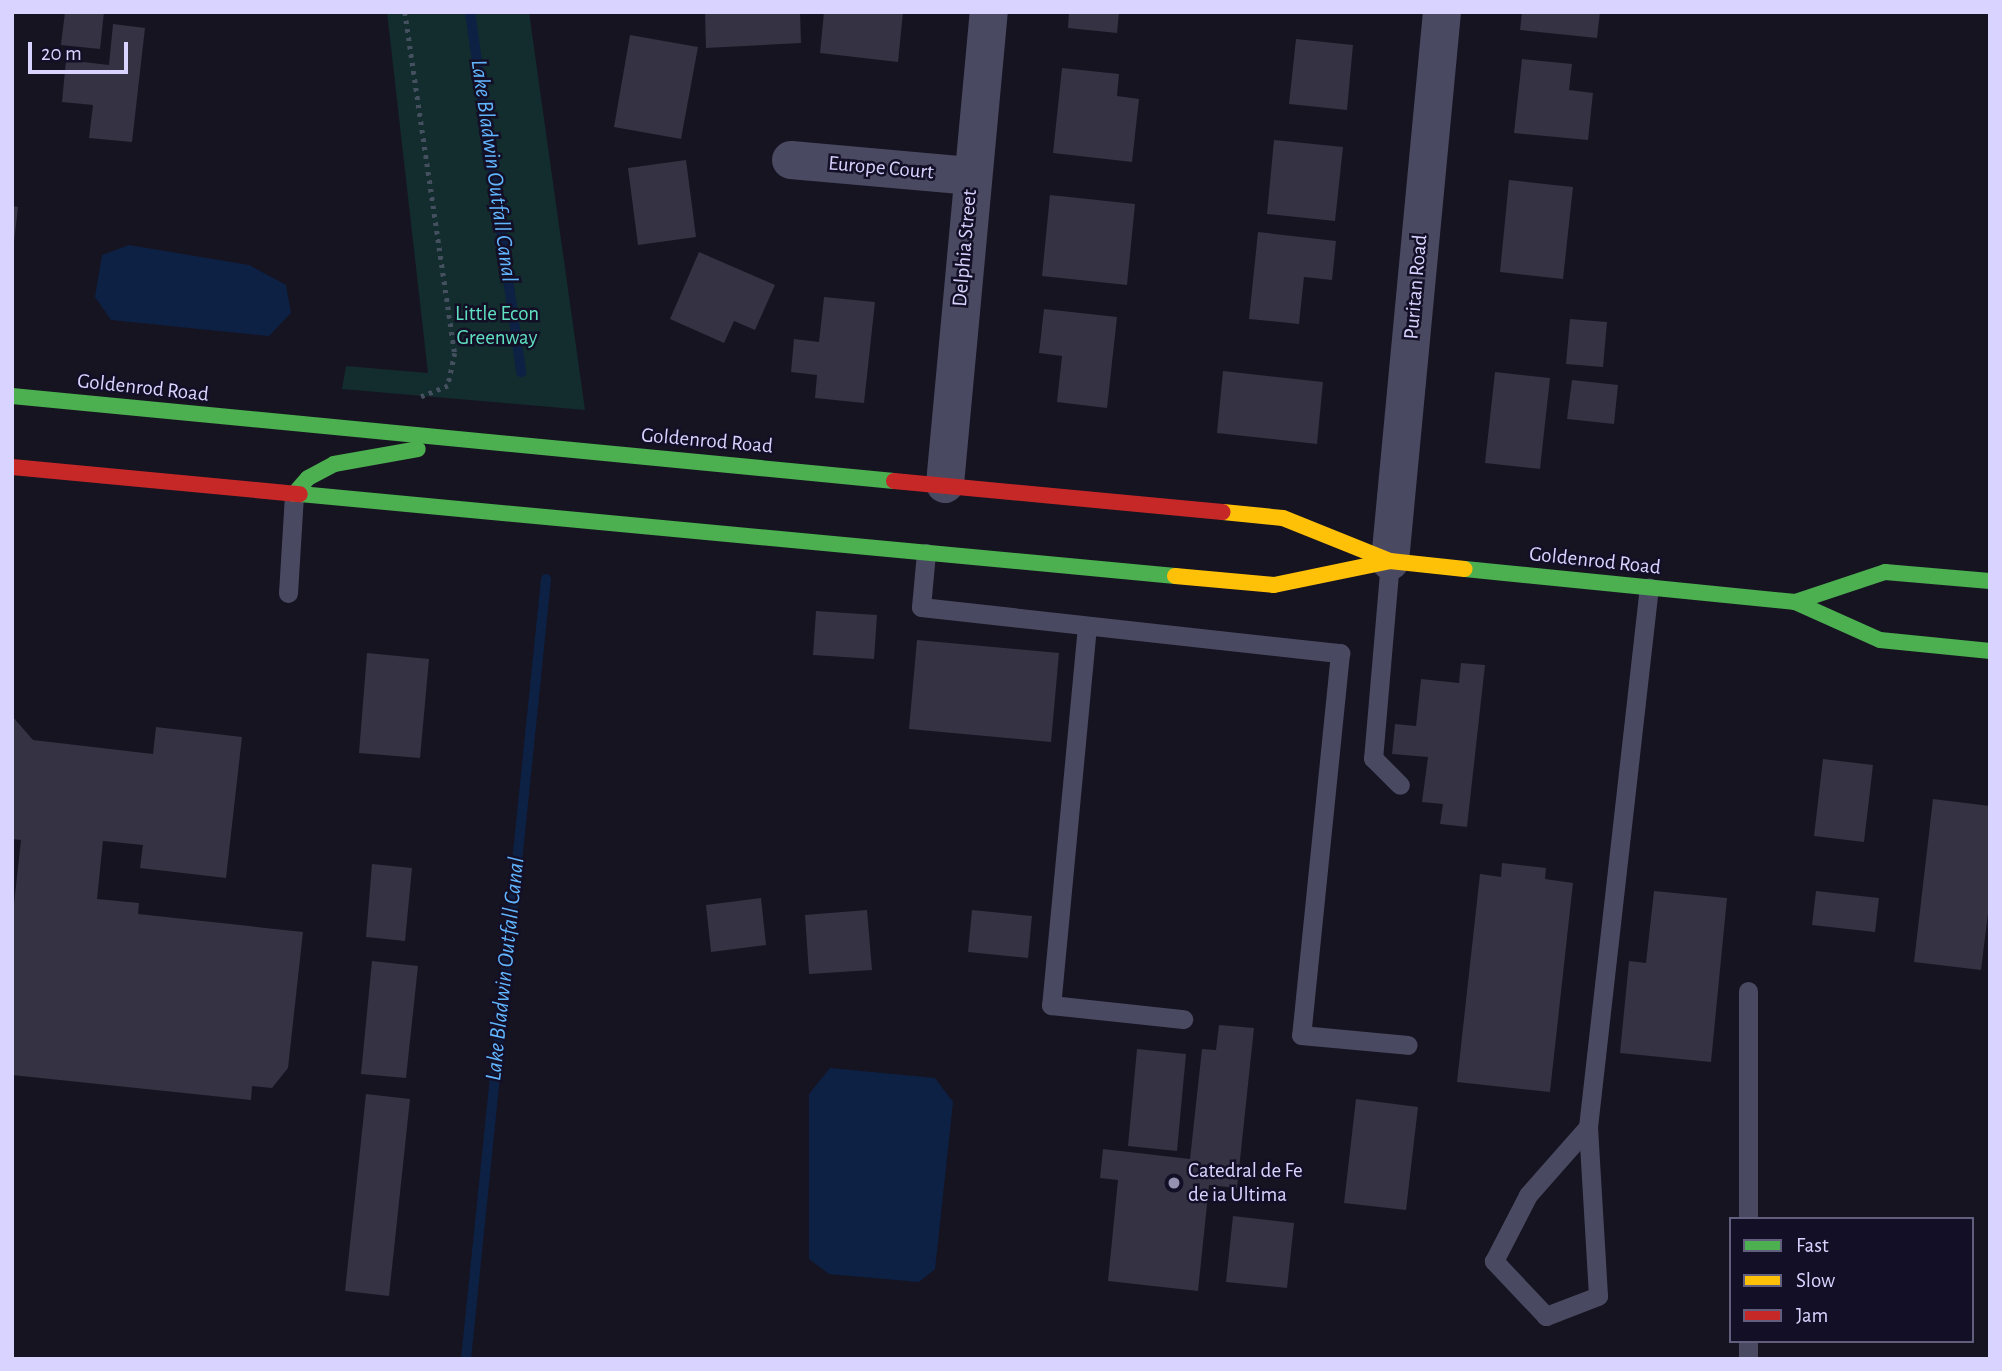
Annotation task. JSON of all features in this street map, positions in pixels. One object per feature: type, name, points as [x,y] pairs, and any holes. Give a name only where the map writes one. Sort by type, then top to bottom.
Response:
[{"type":"main road","name":"Goldenrod Road","points":[[12,396],[1283,518],[1390,561],[1796,602],[1880,640],[1990,651]]},
{"type":"main road","points":[[294,494],[308,478],[334,464],[465,441]]},
{"type":"main road","name":"Goldenrod Road","points":[[12,467],[1273,585],[1390,561]]},
{"type":"main road","name":"Goldenrod Road","points":[[1796,602],[1885,572],[1990,581]]},
{"type":"street","name":"Delphia Street","points":[[945,484],[989,12]]},
{"type":"street","name":"Puritan Road","points":[[1390,561],[1442,12]]},
{"type":"street","name":"Europe Court","points":[[791,160],[972,176]]},
{"type":"lane","points":[[288,593],[294,494]]},
{"type":"lane","points":[[926,553],[921,607],[1340,653],[1301,1035],[1408,1045]]},
{"type":"lane","points":[[1390,561],[1373,758],[1400,785]]},
{"type":"lane","points":[[1588,1128],[1528,1195],[1494,1261],[1546,1316],[1598,1296],[1588,1128],[1648,587]]},
{"type":"lane","points":[[1087,626],[1051,1005],[1183,1019]]},
{"type":"lane","points":[[1748,991],[1748,1217]]},
{"type":"path","points":[[405,12],[455,353],[448,386],[436,394],[407,397]]},
{"type":"green space","name":"Little Econ Greenway","points":[[387,12],[529,12],[585,410],[342,389],[346,366],[428,373]]},
{"type":"water","points":[[129,245],[249,265],[286,285],[291,313],[269,336],[111,320],[95,297],[102,255]]},
{"type":"water","points":[[830,1068],[935,1078],[953,1102],[935,1269],[919,1282],[829,1274],[809,1259],[809,1094]]},
{"type":"building","points":[[65,12],[104,12],[100,49],[61,45]]},
{"type":"building","points":[[705,12],[800,12],[801,43],[706,48]]},
{"type":"building","points":[[824,12],[903,12],[898,62],[820,53]]},
{"type":"building","points":[[1069,12],[1119,12],[1117,33],[1068,28]]},
{"type":"building","points":[[1522,12],[1600,12],[1597,38],[1520,30]]},
{"type":"building","points":[[113,24],[145,28],[132,142],[89,138],[93,105],[62,102],[66,60],[109,65]]},
{"type":"building","points":[[630,35],[698,47],[681,139],[614,127]]},
{"type":"building","points":[[1296,39],[1353,45],[1347,110],[1289,104]]},
{"type":"building","points":[[1522,59],[1572,64],[1569,90],[1593,93],[1588,140],[1514,133]]},
{"type":"building","points":[[1062,68],[1119,74],[1117,96],[1139,99],[1132,162],[1053,153]]},
{"type":"building","points":[[1274,140],[1343,147],[1335,221],[1267,214]]},
{"type":"building","points":[[686,160],[696,237],[638,245],[628,168]]},
{"type":"building","points":[[1509,180],[1573,187],[1563,279],[1500,272]]},
{"type":"building","points":[[1050,195],[1135,204],[1127,285],[1042,276]]},
{"type":"building","points":[[12,206],[18,207],[14,242],[12,242]]},
{"type":"building","points":[[1258,232],[1336,241],[1332,280],[1304,277],[1299,324],[1249,319]]},
{"type":"building","points":[[699,252],[775,285],[755,330],[734,321],[724,343],[670,319]]},
{"type":"building","points":[[824,297],[875,302],[864,403],[815,398],[817,375],[791,372],[794,339],[819,342]]},
{"type":"building","points":[[1044,309],[1117,317],[1107,408],[1057,402],[1062,356],[1039,353]]},
{"type":"building","points":[[1570,319],[1607,322],[1603,367],[1566,364]]},
{"type":"building","points":[[1223,371],[1323,382],[1317,444],[1217,433]]},
{"type":"building","points":[[1495,372],[1550,378],[1540,469],[1485,463]]},
{"type":"building","points":[[1572,380],[1618,385],[1614,424],[1567,419]]},
{"type":"building","points":[[816,611],[877,615],[874,659],[813,655]]},
{"type":"building","points":[[917,640],[1059,653],[1051,742],[909,729]]},
{"type":"building","points":[[367,653],[429,659],[420,758],[359,753]]},
{"type":"building","points":[[1461,663],[1485,665],[1467,827],[1440,824],[1443,804],[1422,802],[1428,757],[1392,754],[1395,724],[1416,726],[1421,679],[1459,683]]},
{"type":"building","points":[[12,716],[33,740],[153,754],[156,727],[242,737],[226,878],[140,868],[143,845],[103,841],[97,899],[139,903],[138,914],[303,932],[288,1068],[272,1088],[252,1086],[251,1100],[12,1075],[12,922],[21,840],[12,839]]},
{"type":"building","points":[[1823,759],[1873,765],[1864,842],[1814,836]]},
{"type":"building","points":[[1933,799],[1990,806],[1990,897],[1981,970],[1914,962]]},
{"type":"building","points":[[1502,863],[1546,868],[1545,879],[1573,883],[1550,1092],[1457,1082],[1480,874],[1501,877]]},
{"type":"building","points":[[372,864],[412,868],[405,941],[366,937]]},
{"type":"building","points":[[1654,891],[1727,898],[1711,1062],[1620,1053],[1629,961],[1646,963]]},
{"type":"building","points":[[1816,891],[1879,898],[1875,932],[1812,925]]},
{"type":"building","points":[[761,898],[766,945],[711,952],[706,905]]},
{"type":"building","points":[[867,910],[872,970],[809,974],[805,915]]},
{"type":"building","points":[[972,910],[1032,916],[1028,958],[968,952]]},
{"type":"building","points":[[372,961],[418,966],[406,1078],[361,1074]]},
{"type":"building","points":[[1219,1025],[1254,1028],[1237,1188],[1209,1185],[1198,1291],[1108,1281],[1118,1180],[1100,1178],[1103,1149],[1190,1159],[1202,1049],[1216,1050]]},
{"type":"building","points":[[1137,1049],[1186,1054],[1177,1151],[1128,1146]]},
{"type":"building","points":[[366,1094],[410,1099],[389,1296],[345,1291]]},
{"type":"building","points":[[1356,1099],[1418,1107],[1406,1210],[1344,1203]]},
{"type":"building","points":[[1233,1216],[1294,1223],[1287,1288],[1226,1282]]},
{"type":"waterway","name":"Lake Bladwin Outfall Canal","points":[[470,12],[521,372]]},
{"type":"waterway","name":"Lake Bladwin Outfall Canal","points":[[466,1359],[546,579]]},
{"type":"traffic: fast","points":[[12,396],[894,481]]},
{"type":"traffic: fast","points":[[294,494],[308,478],[334,464],[418,449]]},
{"type":"traffic: fast","points":[[300,494],[1175,576]]},
{"type":"traffic: fast","points":[[1465,569],[1795,602],[1880,640],[1990,651]]},
{"type":"traffic: fast","points":[[1795,602],[1885,572],[1990,581]]},
{"type":"traffic: slow","points":[[1223,512],[1283,518],[1390,561],[1465,569]]},
{"type":"traffic: slow","points":[[1175,576],[1274,585],[1390,561]]},
{"type":"traffic: jam","points":[[12,467],[300,494]]},
{"type":"traffic: jam","points":[[894,481],[1223,512]]},
{"type":"place","name":"Catedral de Fe de ia Ultima","points":[[1174,1183]]}]
